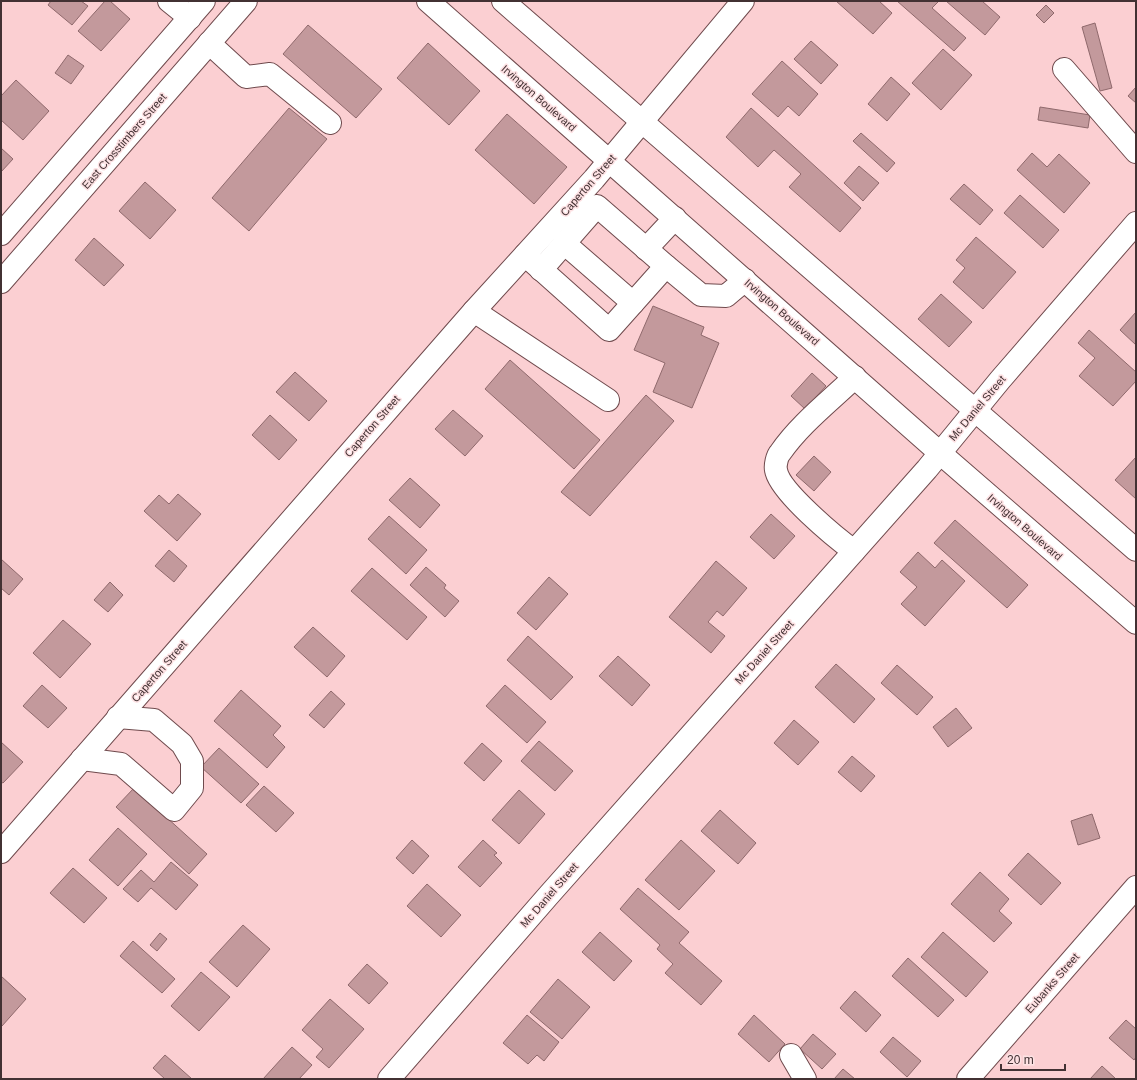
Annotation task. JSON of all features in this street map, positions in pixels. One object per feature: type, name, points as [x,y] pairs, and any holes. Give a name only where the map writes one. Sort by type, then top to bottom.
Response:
[{"type":"street","points":[[169,1],[190,18]]},
{"type":"street","points":[[1,234],[204,1]]},
{"type":"street","name":"East Crosstimbers Street","points":[[1,282],[246,1]]},
{"type":"street","name":"Irvington Boulevard","points":[[428,1],[610,160],[940,453],[1136,623]]},
{"type":"street","points":[[503,1],[1136,550]]},
{"type":"street","name":"Caperton Street","points":[[1,852],[474,311],[610,160],[743,1]]},
{"type":"street","points":[[209,43],[246,77],[270,74],[330,123]]},
{"type":"street","points":[[1064,69],[1136,152]]},
{"type":"street","points":[[76,148],[98,170]]},
{"type":"street","points":[[541,270],[596,206],[701,295],[726,296],[745,280]]},
{"type":"street","points":[[646,249],[675,218]]},
{"type":"street","name":"Mc Daniel Street","points":[[389,1079],[548,896],[940,453],[975,410],[1136,223]]},
{"type":"street","points":[[564,243],[633,303]]},
{"type":"street","points":[[524,255],[609,330],[666,266]]},
{"type":"street","points":[[474,311],[608,400]]},
{"type":"street","points":[[854,551],[824,528],[793,496],[776,471],[778,454],[801,429],[855,377]]},
{"type":"street","points":[[82,759],[121,764],[174,810],[192,788],[192,762],[182,744],[154,720],[118,717]]},
{"type":"street","name":"Eubanks Street","points":[[968,1079],[1136,887]]},
{"type":"street","points":[[791,1055],[805,1079]]},
{"type":"building","points":[[51,1],[81,1],[88,6],[72,25],[48,5]]},
{"type":"building","points":[[105,1],[110,1],[130,19],[101,51],[78,31]]},
{"type":"building","points":[[836,1],[879,1],[892,13],[873,34]]},
{"type":"building","points":[[897,1],[939,1],[932,8],[966,38],[954,51]]},
{"type":"building","points":[[946,1],[982,1],[1000,17],[985,35]]},
{"type":"building","points":[[1046,5],[1054,13],[1044,23],[1036,15]]},
{"type":"building","points":[[1095,23],[1112,88],[1100,91],[1082,27]]},
{"type":"building","points":[[308,25],[382,89],[356,118],[283,54]]},
{"type":"building","points":[[811,41],[838,65],[821,84],[794,59]]},
{"type":"building","points":[[428,43],[480,91],[449,125],[397,78]]},
{"type":"building","points":[[943,49],[972,75],[941,110],[912,83]]},
{"type":"building","points":[[68,55],[84,66],[71,84],[55,73]]},
{"type":"building","points":[[782,61],[818,94],[799,116],[788,106],[778,117],[752,94]]},
{"type":"building","points":[[891,77],[910,94],[887,121],[868,104]]},
{"type":"building","points":[[16,80],[49,111],[23,140],[1,120],[1,96]]},
{"type":"building","points":[[1136,87],[1136,103],[1128,96]]},
{"type":"building","points":[[1040,107],[1090,115],[1088,128],[1038,120]]},
{"type":"building","points":[[289,108],[327,139],[249,231],[212,198]]},
{"type":"building","points":[[751,108],[861,208],[840,232],[789,187],[801,174],[774,150],[758,167],[726,137]]},
{"type":"building","points":[[507,114],[567,167],[534,204],[475,150]]},
{"type":"building","points":[[861,133],[895,163],[887,172],[853,141]]},
{"type":"building","points":[[1,148],[13,159],[1,172]]},
{"type":"building","points":[[1032,153],[1047,167],[1059,154],[1090,183],[1064,213],[1017,170]]},
{"type":"building","points":[[859,166],[879,183],[863,201],[844,183]]},
{"type":"building","points":[[145,182],[176,210],[150,239],[119,211]]},
{"type":"building","points":[[964,184],[993,210],[980,225],[950,199]]},
{"type":"building","points":[[1020,195],[1059,230],[1043,248],[1004,213]]},
{"type":"building","points":[[976,237],[1016,272],[983,309],[953,282],[965,268],[956,260]]},
{"type":"building","points":[[94,238],[124,265],[104,286],[75,260]]},
{"type":"building","points":[[941,294],[972,322],[949,347],[918,319]]},
{"type":"building","points":[[653,306],[704,327],[701,335],[719,343],[692,408],[653,392],[665,363],[634,350]]},
{"type":"building","points":[[1136,312],[1136,345],[1120,330]]},
{"type":"building","points":[[1089,330],[1136,372],[1136,381],[1113,406],[1079,376],[1095,358],[1078,343]]},
{"type":"building","points":[[510,360],[600,440],[574,469],[485,389]]},
{"type":"building","points":[[295,372],[327,401],[309,421],[276,392]]},
{"type":"building","points":[[812,373],[826,386],[805,409],[791,396]]},
{"type":"building","points":[[646,395],[674,421],[590,516],[561,492]]},
{"type":"building","points":[[453,410],[483,436],[465,456],[435,429]]},
{"type":"building","points":[[270,415],[297,440],[279,460],[252,435]]},
{"type":"building","points":[[814,456],[831,472],[814,491],[796,475]]},
{"type":"building","points":[[1136,457],[1136,499],[1115,480]]},
{"type":"building","points":[[410,478],[440,505],[420,528],[389,500]]},
{"type":"building","points":[[178,494],[201,514],[177,541],[144,511],[159,495],[169,504]]},
{"type":"building","points":[[771,514],[795,536],[774,559],[750,537]]},
{"type":"building","points":[[389,516],[427,550],[406,574],[368,539]]},
{"type":"building","points":[[955,520],[1028,585],[1007,608],[934,543]]},
{"type":"building","points":[[169,550],[187,566],[174,582],[155,566]]},
{"type":"building","points":[[918,552],[935,568],[942,560],[965,581],[925,626],[901,604],[917,587],[900,572]]},
{"type":"building","points":[[1,559],[23,579],[9,595],[1,588]]},
{"type":"building","points":[[716,561],[747,588],[723,616],[717,611],[708,622],[725,636],[711,653],[669,617]]},
{"type":"building","points":[[426,567],[446,585],[444,588],[459,601],[445,617],[410,585]]},
{"type":"building","points":[[372,568],[427,617],[407,640],[351,591]]},
{"type":"building","points":[[549,577],[568,594],[536,630],[517,613]]},
{"type":"building","points":[[110,582],[123,595],[108,612],[94,600]]},
{"type":"building","points":[[63,620],[91,644],[60,678],[33,653]]},
{"type":"building","points":[[313,627],[345,656],[327,677],[294,647]]},
{"type":"building","points":[[528,636],[573,677],[551,700],[507,660]]},
{"type":"building","points":[[618,656],[650,685],[632,706],[599,676]]},
{"type":"building","points":[[836,664],[875,699],[854,723],[815,687]]},
{"type":"building","points":[[897,665],[933,697],[917,715],[881,683]]},
{"type":"building","points":[[42,685],[67,708],[48,728],[23,706]]},
{"type":"building","points":[[505,685],[546,722],[527,743],[486,706]]},
{"type":"building","points":[[241,690],[281,726],[273,735],[285,747],[267,768],[214,721]]},
{"type":"building","points":[[331,691],[345,704],[324,728],[309,715]]},
{"type":"building","points":[[956,708],[972,728],[948,747],[933,727]]},
{"type":"building","points":[[794,720],[819,742],[798,765],[774,743]]},
{"type":"building","points":[[539,741],[573,771],[555,791],[521,761]]},
{"type":"building","points":[[1,742],[23,762],[3,783],[1,782]]},
{"type":"building","points":[[482,743],[502,761],[484,781],[464,763]]},
{"type":"building","points":[[219,748],[259,784],[241,803],[201,767]]},
{"type":"building","points":[[852,756],[875,776],[861,792],[838,772]]},
{"type":"building","points":[[264,786],[294,813],[276,832],[246,805]]},
{"type":"building","points":[[134,788],[207,854],[189,874],[116,807]]},
{"type":"building","points":[[519,790],[545,814],[519,844],[492,820]]},
{"type":"building","points":[[720,810],[756,843],[738,864],[701,831]]},
{"type":"building","points":[[1092,814],[1100,838],[1078,845],[1071,821]]},
{"type":"building","points":[[118,828],[147,854],[118,886],[89,860]]},
{"type":"building","points":[[412,840],[429,856],[413,874],[396,858]]},
{"type":"building","points":[[483,840],[497,853],[494,855],[502,863],[480,887],[458,867]]},
{"type":"building","points":[[681,840],[715,871],[679,910],[645,880]]},
{"type":"building","points":[[1028,853],[1061,883],[1041,905],[1008,875]]},
{"type":"building","points":[[171,862],[198,885],[176,910],[151,888],[138,902],[123,889],[141,870],[154,882]]},
{"type":"building","points":[[73,868],[107,898],[84,923],[50,893]]},
{"type":"building","points":[[980,872],[1009,899],[999,911],[1012,923],[994,942],[951,904]]},
{"type":"building","points":[[427,884],[461,915],[441,937],[407,906]]},
{"type":"building","points":[[638,888],[689,932],[679,943],[722,981],[701,1005],[665,973],[673,964],[657,949],[660,945],[620,909]]},
{"type":"building","points":[[243,925],[270,949],[237,987],[209,962]]},
{"type":"building","points":[[600,932],[632,961],[614,981],[582,952]]},
{"type":"building","points":[[943,932],[988,972],[966,997],[921,957]]},
{"type":"building","points":[[160,933],[167,939],[157,951],[150,945]]},
{"type":"building","points":[[133,941],[175,979],[162,993],[120,956]]},
{"type":"building","points":[[908,958],[954,1000],[938,1017],[892,976]]},
{"type":"building","points":[[367,964],[388,983],[369,1004],[348,985]]},
{"type":"building","points":[[201,972],[230,997],[199,1031],[171,1006]]},
{"type":"building","points":[[1,976],[26,999],[2,1026],[1,1025]]},
{"type":"building","points":[[558,979],[590,1007],[562,1039],[530,1012]]},
{"type":"building","points":[[855,991],[881,1015],[866,1032],[840,1008]]},
{"type":"building","points":[[330,999],[364,1029],[329,1068],[316,1057],[323,1049],[302,1030]]},
{"type":"building","points":[[527,1015],[559,1042],[544,1061],[537,1055],[528,1064],[503,1043]]},
{"type":"building","points":[[754,1015],[785,1044],[769,1062],[738,1034]]},
{"type":"building","points":[[1126,1020],[1136,1029],[1136,1057],[1134,1060],[1109,1038]]},
{"type":"building","points":[[813,1034],[836,1054],[822,1069],[800,1049]]},
{"type":"building","points":[[893,1037],[921,1061],[907,1077],[880,1052]]},
{"type":"building","points":[[292,1047],[312,1065],[299,1079],[263,1079]]},
{"type":"building","points":[[165,1055],[192,1079],[165,1079],[153,1068]]},
{"type":"building","points":[[1102,1066],[1116,1079],[1090,1079]]},
{"type":"building","points":[[843,1069],[855,1079],[834,1079]]}]
